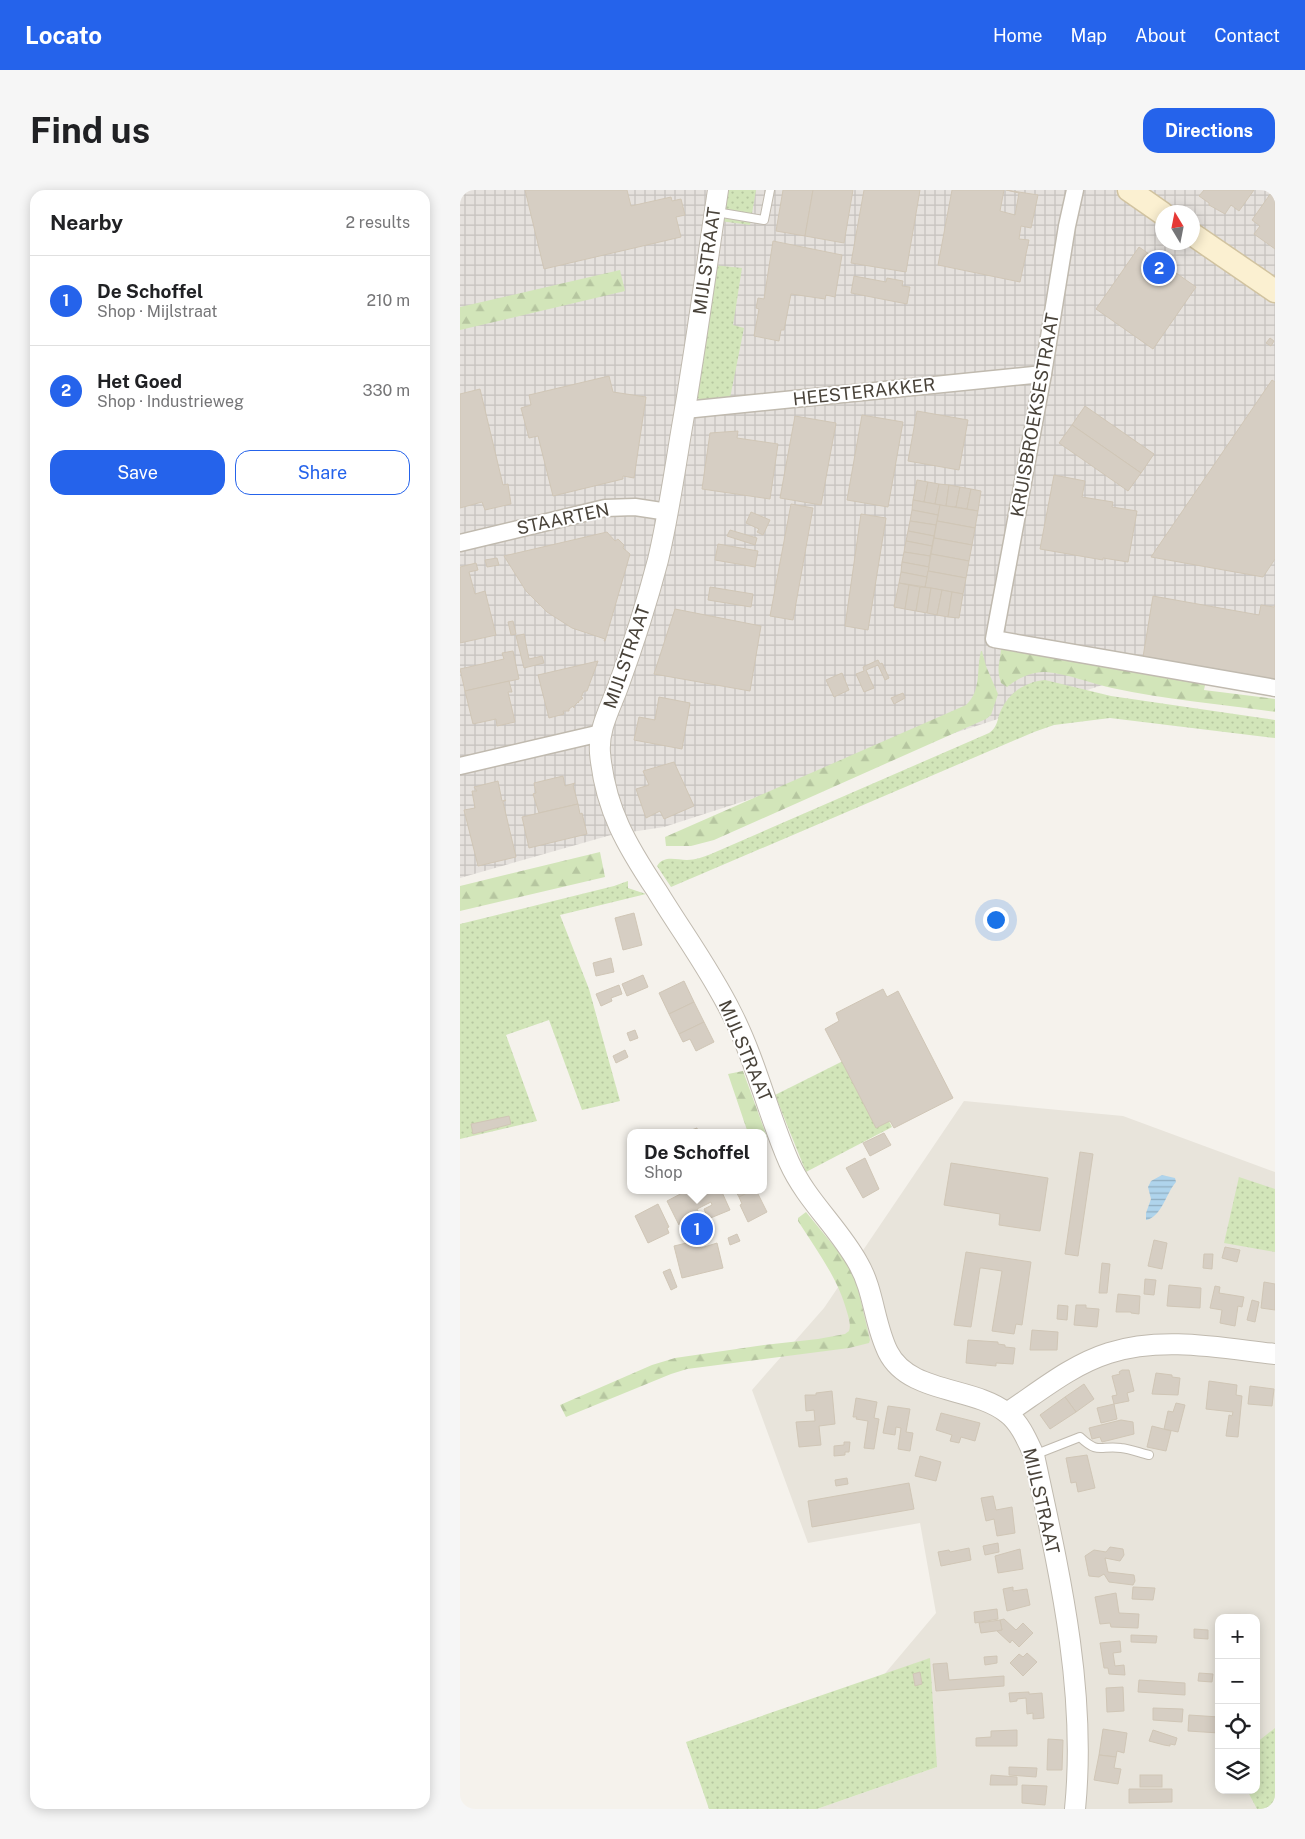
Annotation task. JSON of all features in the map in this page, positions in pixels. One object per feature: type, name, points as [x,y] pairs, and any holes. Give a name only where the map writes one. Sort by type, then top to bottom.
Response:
[{"type":"main road","points":[[1129,190],[1155,208]]},
{"type":"main road","points":[[1200,239],[1275,291]]},
{"type":"street","name":"MIJLSTRAAT","points":[[718,190],[668,512],[645,609],[600,733],[600,753],[611,808],[619,829],[634,858],[714,982],[732,1014],[746,1043],[790,1165],[808,1195],[847,1246],[866,1278],[888,1353],[898,1366],[920,1381],[980,1398],[1007,1413],[1024,1433],[1034,1455],[1073,1656],[1079,1744],[1075,1809]]},
{"type":"street","name":"KRUISBROEKSESTRAAT","points":[[1075,190],[994,639],[1275,688]]},
{"type":"street","name":"HEESTERAKKER","points":[[685,410],[1043,374]]},
{"type":"street","name":"STAARTEN","points":[[460,543],[605,508],[635,507],[668,512]]},
{"type":"street","points":[[460,766],[600,733]]},
{"type":"street","points":[[1007,1413],[1058,1377],[1108,1353],[1153,1345],[1189,1345],[1275,1354]]},
{"type":"lane","points":[[714,212],[764,220],[770,190]]},
{"type":"lane","points":[[1034,1455],[1080,1437],[1090,1447],[1101,1449],[1120,1448],[1149,1455]]},
{"type":"shaded area","points":[[460,190],[1275,190],[1275,692],[1146,671],[664,827],[611,835],[460,878]]},
{"type":"shaded area","points":[[964,1101],[1123,1116],[1275,1172],[1275,1809],[817,1809],[937,1767],[877,1683],[936,1613],[920,1523],[808,1543],[752,1390],[824,1308]]},
{"type":"green space","points":[[724,190],[756,190],[750,225],[720,221]]},
{"type":"green space","points":[[713,265],[742,268],[733,325],[744,328],[730,398],[708,401],[696,397]]},
{"type":"green space","points":[[620,270],[625,291],[460,330],[460,307]]},
{"type":"green space","points":[[1001,649],[1206,680],[1204,690],[1275,699],[1275,712],[1132,692],[1046,672],[1025,676],[1007,687],[1001,683],[999,673]]},
{"type":"green space","points":[[981,651],[998,694],[991,715],[986,719],[714,840],[691,846],[666,846],[665,837],[966,705],[974,693],[978,680]]},
{"type":"green space","points":[[1045,680],[1111,696],[1275,720],[1275,738],[1110,718],[1054,725],[671,887],[657,866],[667,859],[690,860],[711,854],[989,733],[996,725],[1001,710],[1014,693],[1031,683]]},
{"type":"green space","points":[[600,852],[605,877],[460,911],[460,886]]},
{"type":"green space","points":[[628,881],[628,888],[646,894],[560,915],[589,989],[620,1101],[582,1110],[549,1020],[506,1035],[537,1121],[460,1139],[460,924]]},
{"type":"green space","points":[[855,1055],[892,1127],[806,1172],[775,1095]]},
{"type":"green space","points":[[743,1071],[764,1129],[747,1129],[728,1074]]},
{"type":"green space","points":[[1239,1177],[1275,1189],[1275,1252],[1224,1243]]},
{"type":"green space","points":[[806,1212],[847,1262],[855,1276],[870,1340],[869,1343],[849,1348],[687,1369],[566,1417],[560,1405],[652,1365],[675,1358],[818,1339],[845,1334],[849,1331],[850,1324],[838,1288],[798,1221],[798,1218]]},
{"type":"green space","points":[[930,1658],[937,1767],[817,1809],[709,1809],[686,1742]]},
{"type":"green space","points":[[1275,1728],[1275,1809],[1257,1809],[1249,1794],[1260,1794],[1260,1740]]},
{"type":"water","points":[[1162,1175],[1175,1178],[1176,1182],[1160,1210],[1146,1220],[1146,1213],[1151,1199],[1148,1187],[1151,1181]]},
{"type":"building","points":[[525,190],[627,190],[631,206],[671,197],[672,201],[681,199],[685,215],[676,217],[681,237],[544,269]]},
{"type":"building","points":[[783,190],[813,190],[805,236],[776,231]]},
{"type":"building","points":[[813,190],[853,190],[844,243],[805,236]]},
{"type":"building","points":[[864,190],[920,190],[906,272],[851,263]]},
{"type":"building","points":[[952,190],[1004,190],[1000,211],[1015,215],[1019,193],[1006,190],[1038,195],[1031,228],[1021,226],[1019,239],[1029,240],[1020,282],[938,265]]},
{"type":"building","points":[[1204,190],[1254,190],[1239,211],[1231,205],[1225,214],[1209,205],[1199,196]]},
{"type":"building","points":[[1273,190],[1275,190],[1275,249],[1254,234],[1260,226],[1252,220]]},
{"type":"building","points":[[773,241],[842,255],[835,297],[826,295],[825,299],[791,294],[784,330],[781,330],[779,341],[754,336],[759,309],[756,308],[758,298],[764,299]]},
{"type":"building","points":[[1139,247],[1196,287],[1153,349],[1096,309]]},
{"type":"building","points":[[854,276],[886,282],[887,278],[903,281],[902,286],[910,287],[907,304],[851,293]]},
{"type":"building","points":[[1270,338],[1274,341],[1271,346],[1266,343]]},
{"type":"building","points":[[609,376],[613,392],[646,397],[634,478],[623,476],[623,479],[553,496],[538,436],[529,438],[521,408],[531,405],[529,395]]},
{"type":"building","points":[[1272,380],[1275,382],[1275,559],[1263,577],[1151,557]]},
{"type":"building","points":[[480,389],[503,485],[508,484],[511,504],[485,510],[482,502],[460,508],[460,394]]},
{"type":"building","points":[[1085,406],[1154,454],[1141,473],[1072,425]]},
{"type":"building","points":[[917,411],[968,420],[959,470],[908,461]]},
{"type":"building","points":[[862,415],[903,422],[888,507],[847,500]]},
{"type":"building","points":[[795,416],[836,423],[821,505],[780,498]]},
{"type":"building","points":[[1072,425],[1141,473],[1128,491],[1059,443]]},
{"type":"building","points":[[738,431],[737,438],[778,444],[770,499],[702,489],[710,433]]},
{"type":"building","points":[[1054,475],[1085,481],[1082,497],[1113,502],[1112,507],[1137,511],[1128,562],[1103,558],[1103,560],[1040,549]]},
{"type":"building","points":[[917,480],[928,482],[924,502],[913,500]]},
{"type":"building","points":[[928,482],[939,484],[935,504],[924,502]]},
{"type":"building","points":[[939,484],[949,485],[946,506],[935,504]]},
{"type":"building","points":[[949,485],[960,487],[956,507],[946,506]]},
{"type":"building","points":[[960,487],[971,489],[967,509],[956,507]]},
{"type":"building","points":[[971,489],[981,491],[978,511],[967,509]]},
{"type":"building","points":[[913,500],[940,505],[938,515],[912,510]]},
{"type":"building","points":[[791,504],[813,508],[793,620],[770,616]]},
{"type":"building","points":[[940,505],[978,511],[975,528],[937,521]]},
{"type":"building","points":[[912,510],[938,515],[936,525],[910,521]]},
{"type":"building","points":[[751,512],[770,520],[763,535],[757,532],[759,529],[746,523]]},
{"type":"building","points":[[861,514],[886,518],[868,630],[845,626]]},
{"type":"building","points":[[910,521],[936,525],[934,536],[908,531]]},
{"type":"building","points":[[937,521],[975,528],[972,545],[934,538]]},
{"type":"building","points":[[730,530],[757,538],[755,545],[727,536]]},
{"type":"building","points":[[908,531],[934,536],[932,546],[906,541]]},
{"type":"building","points":[[607,532],[615,541],[618,539],[624,545],[623,548],[630,554],[605,641],[604,641],[605,639],[572,628],[547,612],[526,591],[504,556]]},
{"type":"building","points":[[934,538],[972,545],[969,561],[931,554]]},
{"type":"building","points":[[906,541],[932,546],[930,556],[904,552]]},
{"type":"building","points":[[718,544],[758,551],[755,567],[715,560]]},
{"type":"building","points":[[904,552],[930,556],[929,567],[902,562]]},
{"type":"building","points":[[931,554],[969,561],[966,578],[928,571]]},
{"type":"building","points":[[497,558],[499,565],[487,567],[485,560]]},
{"type":"building","points":[[902,562],[929,567],[927,577],[901,572]]},
{"type":"building","points":[[476,563],[478,570],[469,572],[475,594],[485,591],[496,635],[460,643],[460,567]]},
{"type":"building","points":[[928,571],[966,578],[963,594],[925,587]]},
{"type":"building","points":[[901,572],[927,577],[925,587],[899,583]]},
{"type":"building","points":[[899,583],[909,585],[905,609],[894,607]]},
{"type":"building","points":[[909,585],[920,587],[916,611],[905,609]]},
{"type":"building","points":[[710,587],[753,594],[751,607],[708,600]]},
{"type":"building","points":[[920,587],[931,588],[927,613],[916,611]]},
{"type":"building","points":[[931,588],[942,590],[937,615],[927,613]]},
{"type":"building","points":[[942,590],[952,592],[948,617],[937,615]]},
{"type":"building","points":[[952,592],[963,594],[959,618],[948,617]]},
{"type":"building","points":[[1153,596],[1259,615],[1261,605],[1274,607],[1275,605],[1275,685],[1143,657]]},
{"type":"building","points":[[675,609],[761,626],[750,691],[654,674]]},
{"type":"building","points":[[513,621],[516,634],[511,635],[508,622]]},
{"type":"building","points":[[524,634],[529,659],[542,656],[544,663],[524,668],[516,636]]},
{"type":"building","points":[[513,651],[519,679],[465,691],[460,669],[504,659],[502,653]]},
{"type":"building","points":[[878,660],[880,664],[882,663],[889,678],[885,680],[878,665],[866,670],[874,688],[864,692],[856,674],[864,671],[863,667]]},
{"type":"building","points":[[598,661],[587,691],[584,691],[581,697],[583,698],[569,711],[563,711],[564,714],[549,718],[538,675]]},
{"type":"building","points":[[842,673],[849,690],[834,697],[826,680]]},
{"type":"building","points":[[509,681],[512,692],[508,692],[515,722],[497,726],[496,719],[473,724],[465,691]]},
{"type":"building","points":[[903,693],[905,698],[894,704],[891,698]]},
{"type":"building","points":[[659,697],[690,703],[682,749],[634,740],[639,717],[655,720]]},
{"type":"building","points":[[674,762],[694,806],[664,819],[660,811],[646,818],[636,789],[649,785],[643,771]]},
{"type":"building","points":[[563,776],[565,786],[575,783],[573,785],[578,804],[539,813],[533,794],[536,793],[534,783]]},
{"type":"building","points":[[498,781],[502,801],[506,800],[503,802],[516,857],[478,866],[464,810],[475,808],[472,791],[477,791],[474,787]]},
{"type":"building","points":[[578,804],[587,834],[529,848],[522,817]]},
{"type":"building","points":[[634,913],[642,945],[623,950],[615,918]]},
{"type":"building","points":[[611,958],[614,972],[596,976],[593,963]]},
{"type":"building","points":[[643,975],[648,987],[627,996],[622,984]]},
{"type":"building","points":[[684,981],[694,1002],[669,1014],[659,993]]},
{"type":"building","points":[[619,985],[622,994],[611,998],[612,1001],[601,1006],[596,994]]},
{"type":"building","points":[[883,989],[887,997],[898,991],[953,1098],[894,1128],[890,1121],[876,1128],[825,1029],[839,1021],[836,1013]]},
{"type":"building","points":[[694,1002],[704,1022],[679,1034],[669,1014]]},
{"type":"building","points":[[704,1022],[714,1042],[696,1051],[690,1039],[683,1042],[679,1034]]},
{"type":"building","points":[[635,1030],[638,1038],[630,1041],[627,1033]]},
{"type":"building","points":[[625,1050],[628,1057],[616,1063],[613,1056]]},
{"type":"building","points":[[509,1116],[511,1124],[473,1134],[471,1124]]},
{"type":"building","points":[[884,1133],[891,1145],[870,1156],[863,1143]]},
{"type":"building","points":[[1080,1152],[1093,1154],[1078,1256],[1065,1254]]},
{"type":"building","points":[[865,1158],[879,1189],[863,1198],[846,1168]]},
{"type":"building","points":[[951,1163],[1048,1178],[1040,1231],[999,1225],[1000,1214],[944,1205]]},
{"type":"building","points":[[680,1194],[723,1194],[730,1210],[708,1219],[704,1209],[712,1205],[711,1202],[697,1209],[700,1215],[679,1225],[667,1201]]},
{"type":"building","points":[[745,1194],[758,1194],[767,1212],[748,1222],[740,1205],[742,1204],[739,1197]]},
{"type":"building","points":[[658,1204],[669,1227],[667,1228],[669,1233],[648,1243],[635,1216]]},
{"type":"building","points":[[737,1234],[740,1241],[730,1245],[728,1238]]},
{"type":"building","points":[[699,1240],[701,1248],[717,1243],[723,1268],[682,1278],[674,1246]]},
{"type":"building","points":[[1154,1240],[1167,1243],[1162,1269],[1148,1266]]},
{"type":"building","points":[[1225,1247],[1240,1250],[1237,1262],[1222,1258]]},
{"type":"building","points":[[966,1252],[1031,1262],[1022,1325],[1016,1324],[1014,1334],[992,1331],[1002,1271],[980,1268],[971,1327],[954,1325]]},
{"type":"building","points":[[1204,1254],[1213,1254],[1212,1269],[1203,1268]]},
{"type":"building","points":[[1102,1263],[1110,1264],[1107,1293],[1099,1293]]},
{"type":"building","points":[[670,1269],[677,1287],[671,1290],[663,1272]]},
{"type":"building","points":[[1145,1279],[1156,1280],[1154,1295],[1144,1294]]},
{"type":"building","points":[[1264,1282],[1275,1284],[1275,1310],[1261,1308]]},
{"type":"building","points":[[1169,1285],[1201,1288],[1200,1308],[1167,1306]]},
{"type":"building","points":[[1215,1286],[1220,1287],[1219,1293],[1244,1297],[1242,1307],[1238,1306],[1235,1326],[1220,1323],[1222,1310],[1210,1308]]},
{"type":"building","points":[[1118,1294],[1140,1296],[1139,1314],[1116,1312]]},
{"type":"building","points":[[1252,1300],[1259,1302],[1255,1322],[1247,1320]]},
{"type":"building","points":[[1058,1305],[1068,1306],[1067,1320],[1057,1319]]},
{"type":"building","points":[[1076,1305],[1086,1305],[1086,1308],[1099,1309],[1097,1327],[1074,1325]]},
{"type":"building","points":[[1032,1330],[1058,1332],[1057,1350],[1030,1350]]},
{"type":"building","points":[[968,1340],[998,1342],[998,1344],[1005,1345],[1005,1347],[1015,1348],[1013,1364],[996,1363],[996,1366],[966,1363]]},
{"type":"building","points":[[1129,1370],[1134,1391],[1127,1393],[1129,1401],[1114,1404],[1112,1396],[1117,1395],[1112,1376],[1120,1374],[1119,1372]]},
{"type":"building","points":[[1156,1373],[1180,1378],[1178,1395],[1152,1394]]},
{"type":"building","points":[[1209,1381],[1237,1385],[1236,1395],[1242,1396],[1238,1437],[1226,1436],[1229,1415],[1232,1416],[1233,1412],[1206,1409]]},
{"type":"building","points":[[1084,1384],[1094,1399],[1076,1412],[1065,1397]]},
{"type":"building","points":[[1250,1386],[1274,1389],[1272,1406],[1248,1404]]},
{"type":"building","points":[[832,1391],[835,1424],[819,1426],[821,1445],[799,1447],[796,1422],[815,1421],[814,1410],[806,1411],[805,1395],[816,1395],[816,1393]]},
{"type":"building","points":[[1065,1397],[1076,1412],[1050,1429],[1040,1415]]},
{"type":"building","points":[[856,1398],[877,1402],[874,1418],[879,1419],[874,1449],[864,1448],[868,1421],[853,1417]]},
{"type":"building","points":[[1176,1403],[1185,1405],[1178,1432],[1164,1429],[1168,1411],[1173,1412]]},
{"type":"building","points":[[1114,1404],[1117,1419],[1101,1423],[1097,1408]]},
{"type":"building","points":[[888,1406],[910,1409],[906,1432],[913,1433],[910,1451],[898,1449],[901,1428],[896,1427],[895,1435],[883,1433]]},
{"type":"building","points":[[941,1413],[980,1423],[975,1441],[961,1437],[959,1443],[950,1441],[952,1435],[936,1430]]},
{"type":"building","points":[[1121,1420],[1133,1422],[1134,1434],[1102,1442],[1100,1437],[1092,1439],[1089,1428]]},
{"type":"building","points":[[1152,1426],[1171,1431],[1166,1451],[1147,1447]]},
{"type":"building","points":[[844,1442],[850,1442],[849,1452],[845,1452],[845,1455],[834,1456],[834,1446],[844,1445]]},
{"type":"building","points":[[1087,1455],[1095,1488],[1078,1492],[1076,1482],[1071,1483],[1066,1458]]},
{"type":"building","points":[[920,1456],[941,1462],[936,1481],[915,1476]]},
{"type":"building","points":[[847,1478],[848,1484],[836,1486],[835,1480]]},
{"type":"building","points":[[909,1483],[914,1509],[812,1527],[808,1501]]},
{"type":"building","points":[[993,1496],[996,1510],[1012,1507],[1015,1533],[997,1536],[994,1519],[986,1521],[981,1498]]},
{"type":"building","points":[[998,1543],[999,1552],[985,1555],[983,1546]]},
{"type":"building","points":[[1110,1547],[1123,1549],[1124,1555],[1120,1561],[1105,1558],[1108,1572],[1134,1575],[1135,1581],[1133,1585],[1109,1582],[1104,1574],[1099,1577],[1089,1576],[1085,1556],[1094,1550],[1106,1552]]},
{"type":"building","points":[[969,1548],[971,1560],[941,1566],[938,1552],[949,1550],[950,1552]]},
{"type":"building","points":[[1020,1549],[1023,1569],[998,1573],[995,1556]]},
{"type":"building","points":[[1013,1587],[1013,1591],[1027,1589],[1030,1605],[1007,1611],[1003,1589]]},
{"type":"building","points":[[1133,1587],[1155,1588],[1153,1600],[1132,1599]]},
{"type":"building","points":[[1116,1593],[1119,1613],[1139,1614],[1138,1628],[1111,1627],[1110,1623],[1100,1624],[1095,1597]]},
{"type":"building","points":[[997,1609],[998,1619],[975,1623],[974,1612]]},
{"type":"building","points":[[1004,1619],[1016,1630],[1023,1623],[1033,1633],[1019,1647],[1012,1640],[1010,1643],[997,1631],[1002,1630],[1000,1620]]},
{"type":"building","points":[[1000,1620],[1002,1630],[981,1633],[979,1623]]},
{"type":"building","points":[[1194,1629],[1208,1630],[1208,1639],[1194,1638]]},
{"type":"building","points":[[1131,1635],[1157,1636],[1156,1643],[1131,1642]]},
{"type":"building","points":[[1120,1641],[1121,1652],[1113,1653],[1115,1666],[1124,1665],[1125,1675],[1109,1674],[1108,1668],[1104,1668],[1100,1643]]},
{"type":"building","points":[[1027,1653],[1037,1662],[1023,1676],[1010,1663],[1019,1654],[1023,1657]]},
{"type":"building","points":[[997,1656],[997,1663],[985,1665],[984,1657]]},
{"type":"building","points":[[947,1663],[949,1680],[1004,1676],[1004,1686],[936,1691],[933,1664]]},
{"type":"building","points":[[920,1672],[922,1684],[915,1686],[913,1674]]},
{"type":"building","points":[[1199,1673],[1213,1674],[1212,1682],[1198,1681]]},
{"type":"building","points":[[1139,1680],[1185,1683],[1185,1695],[1138,1692]]},
{"type":"building","points":[[1123,1687],[1124,1711],[1107,1712],[1106,1688]]},
{"type":"building","points":[[1029,1692],[1029,1694],[1042,1693],[1044,1718],[1033,1719],[1033,1713],[1027,1714],[1026,1698],[1010,1702],[1009,1693]]},
{"type":"building","points":[[1153,1708],[1183,1709],[1182,1722],[1153,1720]]},
{"type":"building","points":[[1189,1715],[1215,1717],[1215,1733],[1188,1731]]},
{"type":"building","points":[[1103,1729],[1127,1733],[1124,1753],[1117,1751],[1116,1757],[1099,1755]]},
{"type":"building","points":[[1017,1730],[1017,1746],[976,1746],[976,1738],[991,1737],[991,1731]]},
{"type":"building","points":[[1153,1730],[1177,1738],[1175,1745],[1170,1744],[1170,1746],[1149,1741]]},
{"type":"building","points":[[1048,1739],[1063,1740],[1062,1770],[1047,1770]]},
{"type":"building","points":[[1099,1755],[1116,1757],[1114,1768],[1121,1769],[1118,1784],[1094,1780]]},
{"type":"building","points":[[1009,1767],[1037,1768],[1036,1777],[1009,1775]]},
{"type":"building","points":[[991,1775],[1017,1777],[1017,1785],[990,1785]]},
{"type":"building","points":[[1140,1775],[1162,1775],[1162,1787],[1140,1787]]},
{"type":"building","points":[[1022,1785],[1047,1786],[1045,1805],[1022,1803]]},
{"type":"building","points":[[1129,1789],[1172,1789],[1172,1802],[1129,1803]]},
{"type":"place","name":"Het Goed","points":[[1159,268]]},
{"type":"place","name":"De Schoffel","points":[[697,1229]]}]
